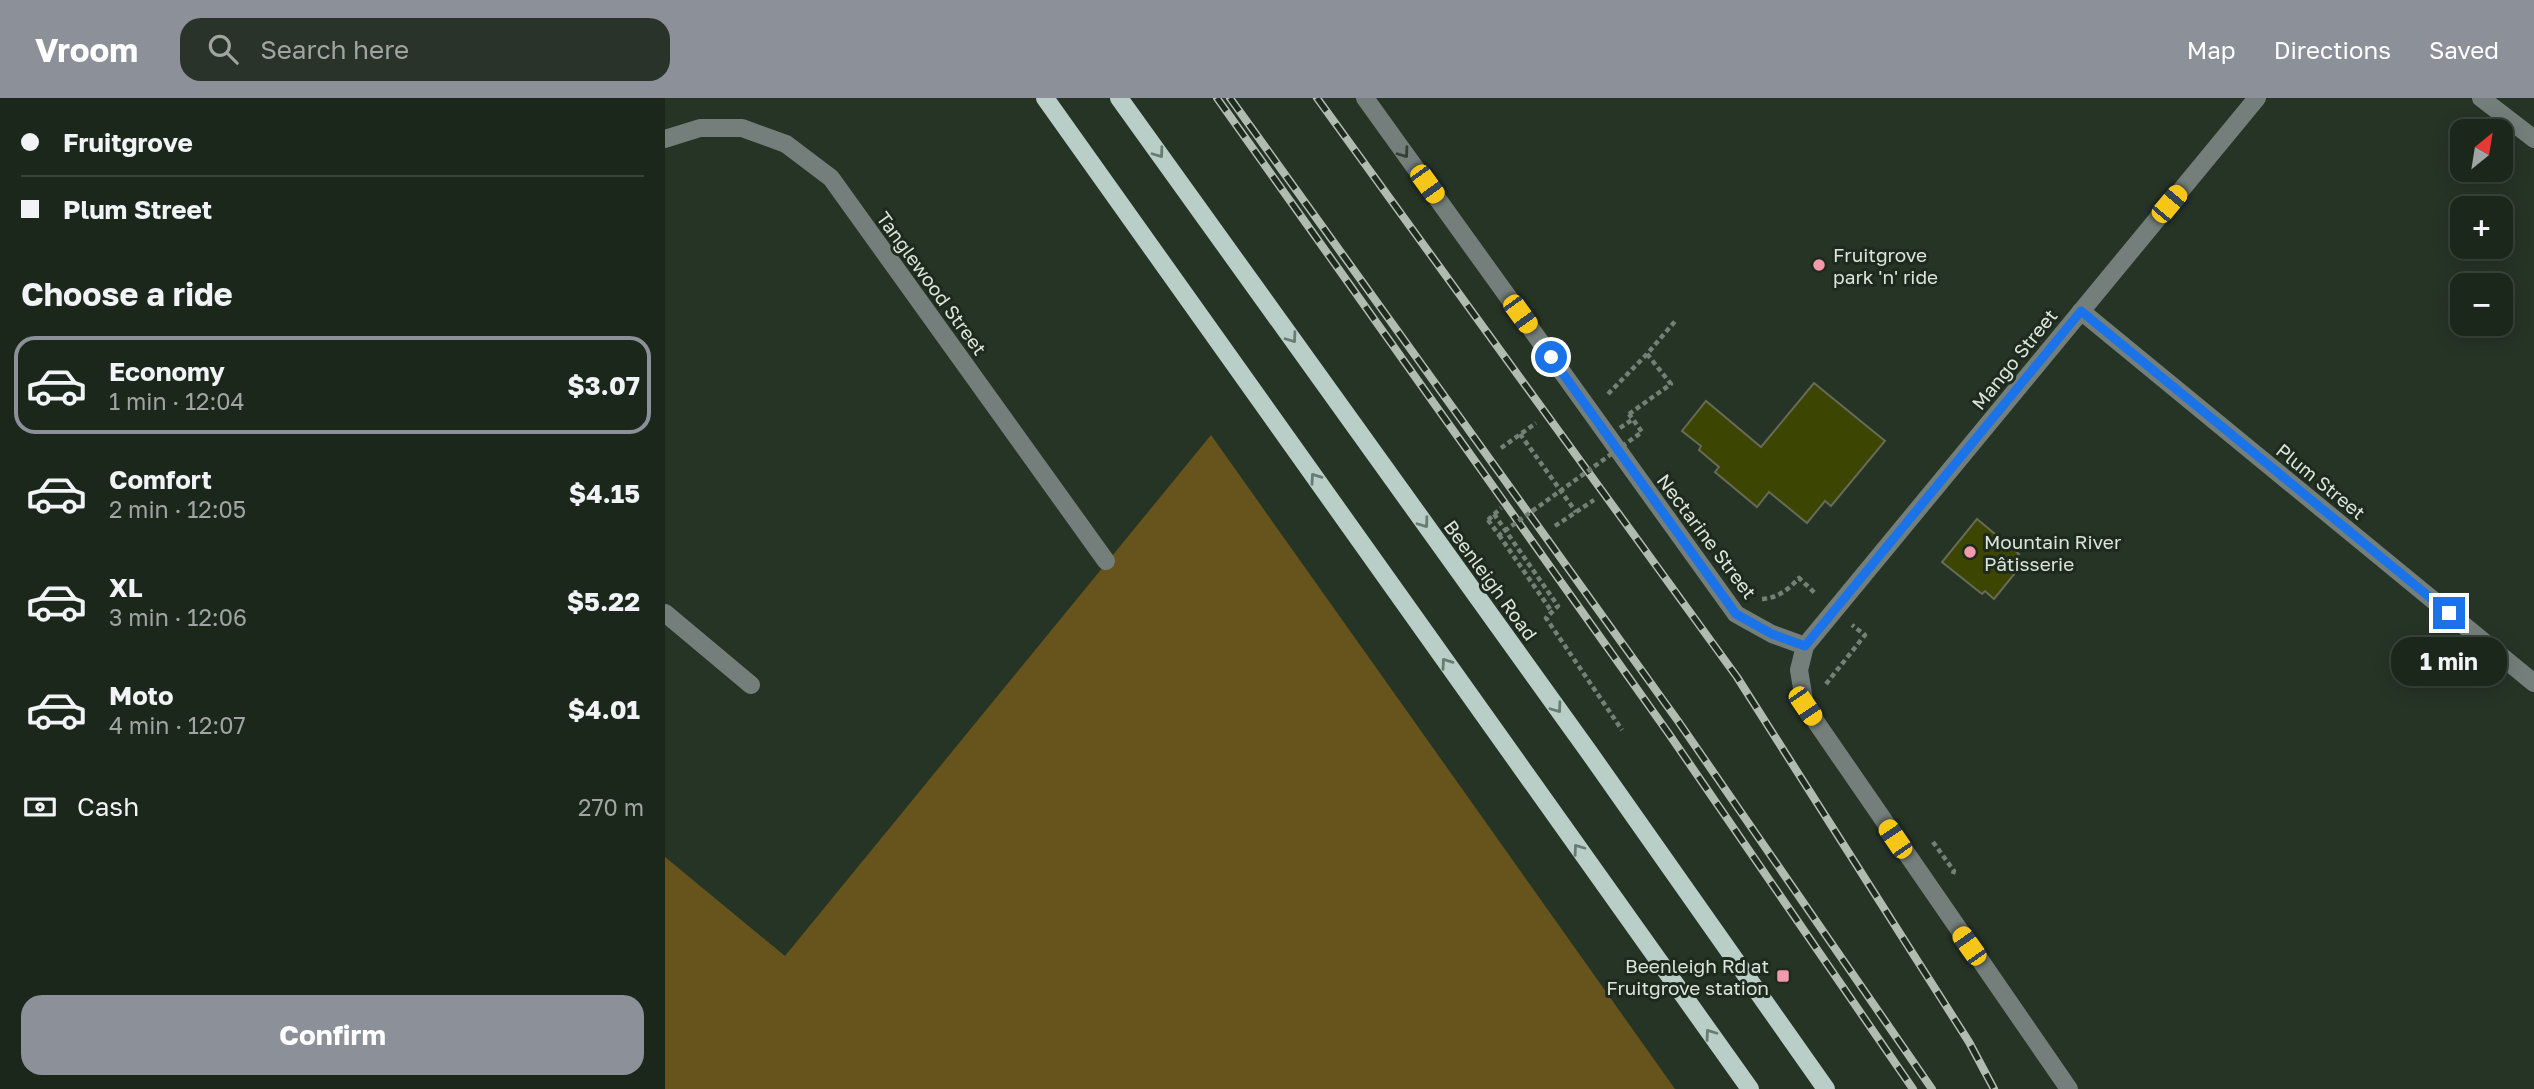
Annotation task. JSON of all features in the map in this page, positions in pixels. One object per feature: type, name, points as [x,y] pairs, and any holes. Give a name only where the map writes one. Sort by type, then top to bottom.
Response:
[{"type":"main road","points":[[1045,98],[1750,1089]]},
{"type":"main road","name":"Beenleigh Road","points":[[1119,98],[1578,737],[1826,1089]]},
{"type":"street","name":"Nectarine Street","points":[[1364,98],[1736,614],[1772,634],[1805,646]]},
{"type":"street","name":"Mango Street","points":[[1805,646],[2257,98]]},
{"type":"street","points":[[2481,98],[2534,139]]},
{"type":"street","name":"Tanglewood Street","points":[[665,139],[700,128],[742,128],[786,144],[831,177],[1106,561]]},
{"type":"street","name":"Plum Street","points":[[2081,311],[2534,682]]},
{"type":"street","points":[[665,614],[751,684]]},
{"type":"street","points":[[1805,646],[1799,670],[1805,706],[2069,1089]]},
{"type":"path","points":[[1607,401],[1608,391],[1647,354],[1677,319]]},
{"type":"path","points":[[1613,420],[1620,428],[1629,416],[1671,384],[1647,354]]},
{"type":"path","points":[[1608,391],[1616,403]]},
{"type":"path","points":[[1629,416],[1640,437]]},
{"type":"path","points":[[1499,535],[1642,432],[1629,416]]},
{"type":"path","points":[[1501,449],[1536,423]]},
{"type":"path","points":[[1520,434],[1576,512]]},
{"type":"path","points":[[1555,526],[1594,500]]},
{"type":"path","points":[[1501,508],[1488,520],[1552,612]]},
{"type":"path","points":[[1494,514],[1558,606],[1546,618],[1622,730]]},
{"type":"path","points":[[1753,594],[1763,600],[1773,598],[1790,588],[1799,578],[1865,635],[1829,680],[1824,692]]},
{"type":"path","points":[[1930,837],[1954,871],[1940,905]]},
{"type":"shaded area","points":[[1211,435],[1675,1089],[665,1089],[665,857],[785,956]]},
{"type":"building","points":[[1814,383],[1885,441],[1831,506],[1825,501],[1807,523],[1769,492],[1757,507],[1715,472],[1719,467],[1699,450],[1701,446],[1682,431],[1706,401],[1761,447]]},
{"type":"building","points":[[1977,519],[2019,554],[2013,561],[2020,567],[1994,599],[1985,591],[1982,594],[1942,562]]},
{"type":"railway","points":[[1217,98],[1669,734],[1913,1089]]},
{"type":"railway","points":[[1230,98],[1678,721],[1932,1089]]},
{"type":"railway","points":[[1317,98],[1737,677],[1969,1042],[1994,1089]]},
{"type":"place","name":"Fruitgrove park 'n' ride","points":[[1819,265]]},
{"type":"place","name":"Mountain River Pâtisserie","points":[[1970,552]]},
{"type":"place","name":"Beenleigh Rd at Fruitgrove station","points":[[1783,976]]},
{"type":"route","points":[[1551,357],[1736,614],[1772,634],[1805,646],[2081,311],[2449,613]]}]
